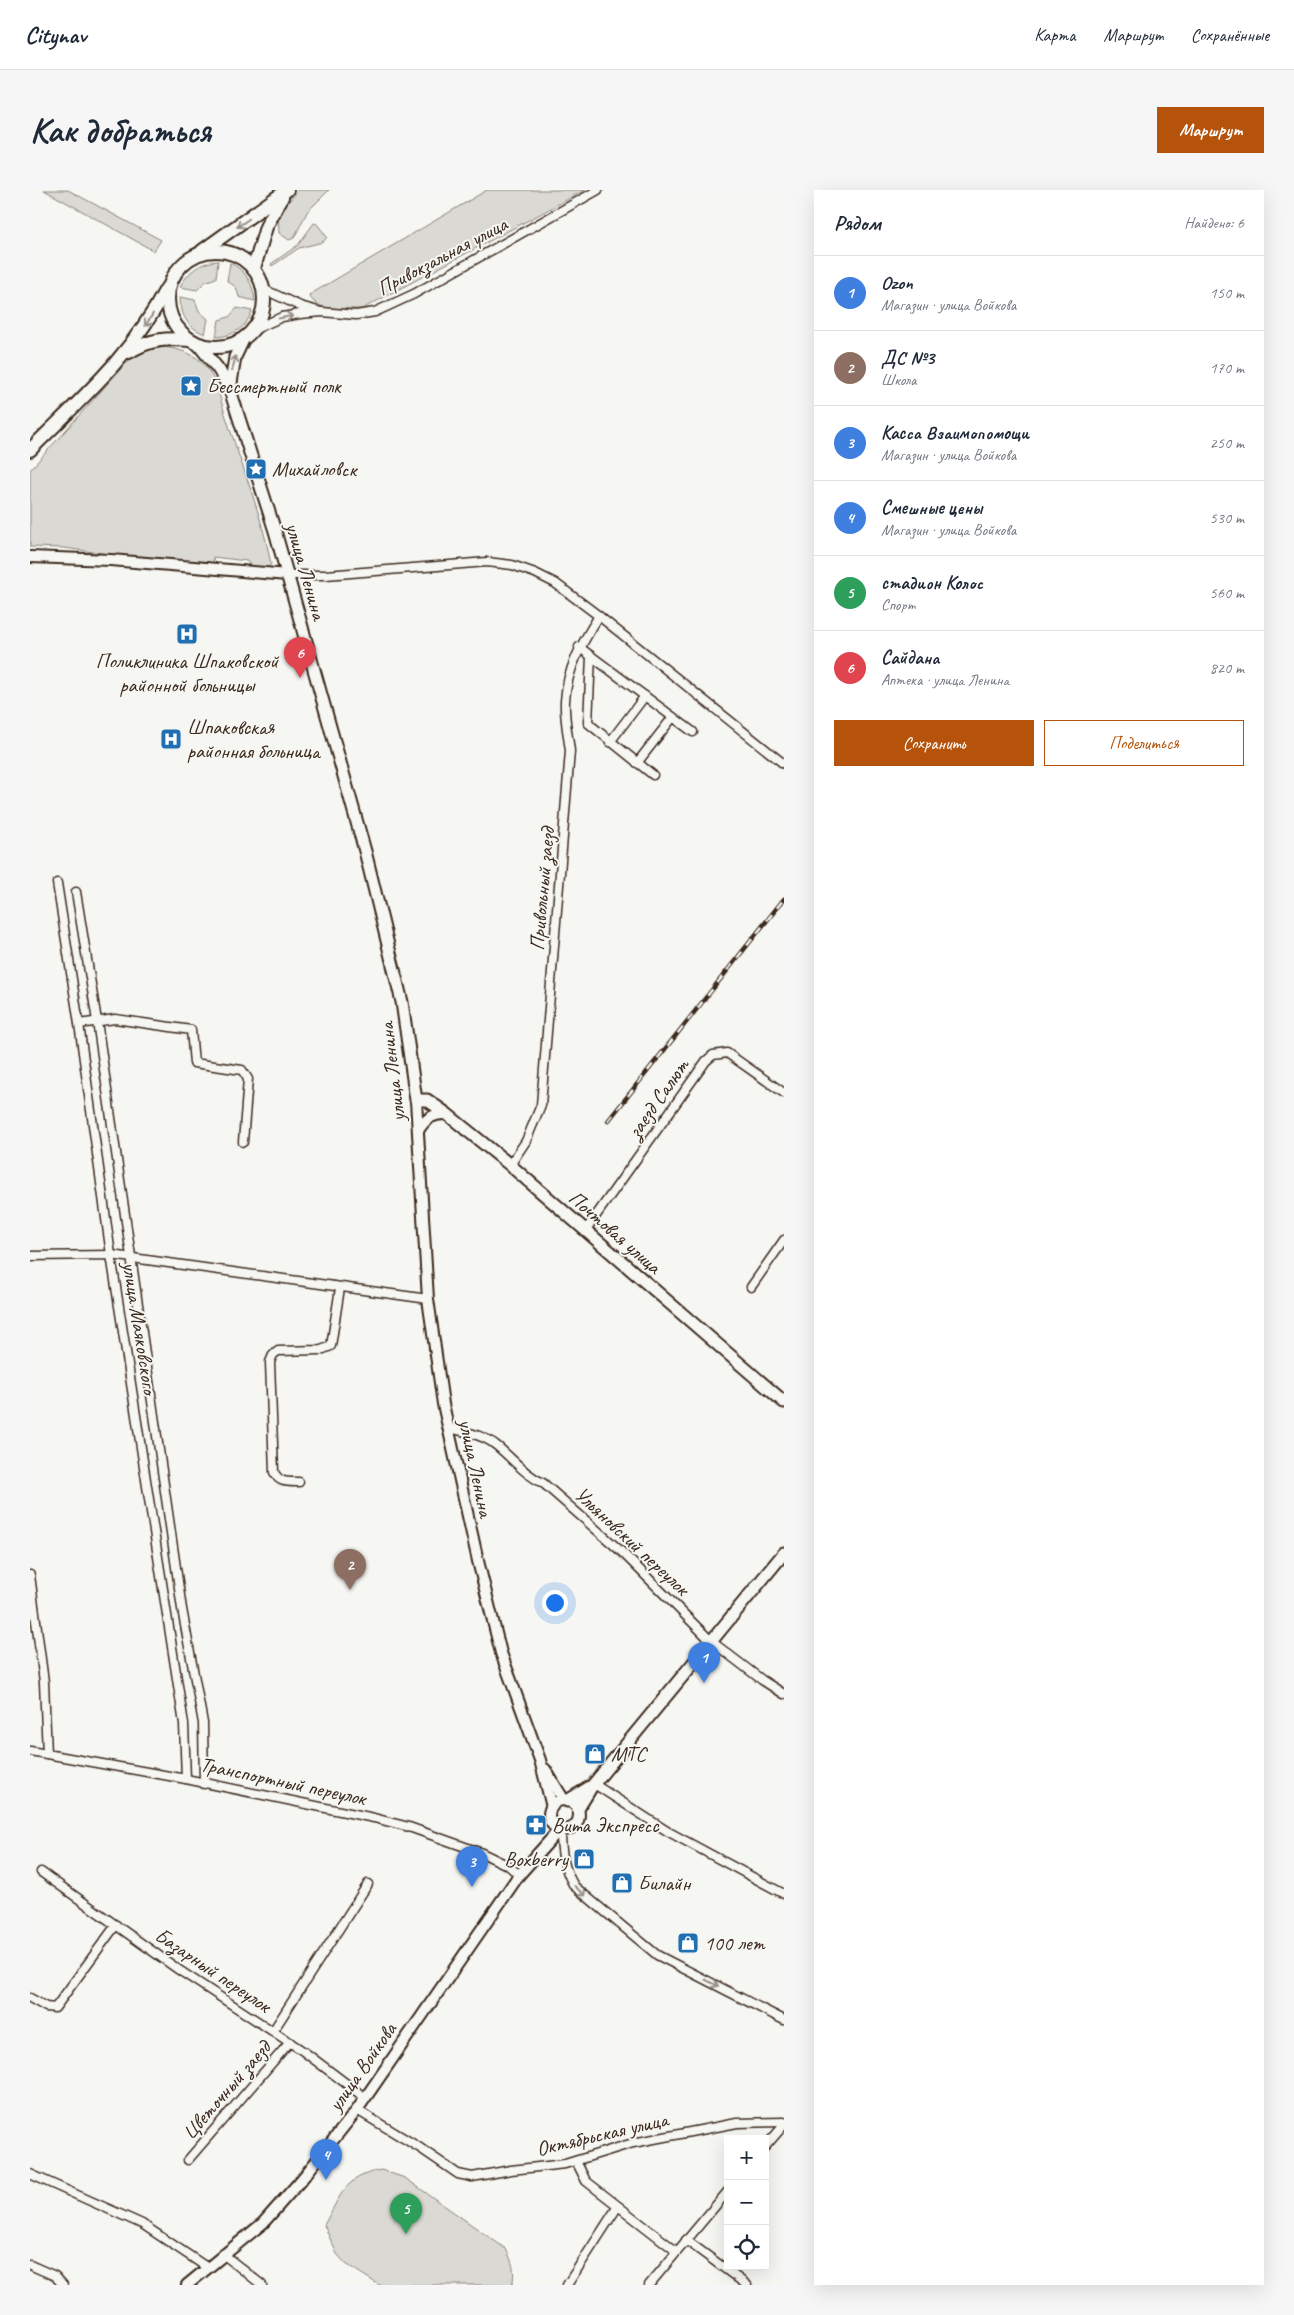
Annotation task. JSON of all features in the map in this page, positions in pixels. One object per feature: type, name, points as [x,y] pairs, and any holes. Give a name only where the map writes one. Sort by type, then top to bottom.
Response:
[{"type":"main road","points":[[30,450],[123,356],[150,320],[177,269],[186,260],[285,192]]},
{"type":"main road","points":[[254,268],[266,227],[285,192]]},
{"type":"main road","points":[[198,253],[213,250],[229,252],[246,261],[254,268],[263,289],[264,307],[235,357],[230,390]]},
{"type":"main road","points":[[171,280],[167,293],[168,307],[172,320],[180,332],[194,342],[219,370],[230,390]]},
{"type":"main road","points":[[123,356],[142,344],[158,339],[222,347],[249,334]]},
{"type":"main road","name":"улица Ленина","points":[[230,390],[288,575],[364,851],[402,1002],[416,1100]]},
{"type":"main road","name":"Почтовая улица","points":[[416,1100],[427,1100],[510,1165],[784,1402]]},
{"type":"main road","points":[[578,1809],[593,1785],[784,1553]]},
{"type":"main road","points":[[566,1801],[593,1785]]},
{"type":"street","name":"Привокзальная улица","points":[[249,334],[282,317],[322,312],[366,314],[398,302],[598,190]]},
{"type":"street","name":"Привокзальная улица","points":[[263,289],[300,306],[322,312]]},
{"type":"street","points":[[30,557],[111,560],[288,575],[326,575],[446,564],[487,562],[504,564],[535,573],[554,583],[599,616],[784,764]]},
{"type":"street","name":"Привольный заезд","points":[[510,1165],[526,1141],[541,1105],[570,751],[565,702],[568,674],[580,647],[599,616]]},
{"type":"street","points":[[580,647],[693,732]]},
{"type":"street","points":[[591,656],[588,722],[610,742],[653,775]]},
{"type":"street","points":[[610,742],[645,696]]},
{"type":"street","points":[[637,763],[673,717]]},
{"type":"street","name":"улица Маяковского","points":[[57,883],[111,1254],[184,1724],[186,1779]]},
{"type":"street","name":"улица Маяковского","points":[[76,892],[97,1021],[182,1609],[203,1723],[204,1784]]},
{"type":"street","points":[[79,1024],[115,1019],[191,1030],[194,1063],[242,1070],[246,1073],[248,1080],[243,1142]]},
{"type":"street","name":"заезд Салют","points":[[585,1231],[706,1061],[713,1054],[727,1053],[784,1093]]},
{"type":"street","name":"улица Ленина","points":[[416,1100],[428,1299],[443,1404],[478,1561],[501,1653],[540,1760],[552,1807]]},
{"type":"street","points":[[418,1132],[422,1124],[432,1116],[447,1114]]},
{"type":"street","points":[[751,1287],[784,1240]]},
{"type":"street","points":[[30,1256],[111,1254],[428,1299]]},
{"type":"street","points":[[299,1482],[283,1482],[277,1478],[274,1472],[270,1362],[272,1355],[278,1351],[321,1350],[331,1346],[340,1288]]},
{"type":"street","name":"Ульяновский переулок","points":[[449,1428],[473,1433],[496,1444],[530,1477],[543,1483],[623,1553],[711,1641],[762,1680],[784,1694]]},
{"type":"street","points":[[30,1575],[44,1682],[47,1754]]},
{"type":"street","name":"Транспортный переулок","points":[[30,1751],[186,1779],[409,1827],[482,1853],[510,1866],[519,1875]]},
{"type":"street","name":"улица Ленина","points":[[540,1760],[566,1801]]},
{"type":"street","points":[[593,1785],[667,1831],[784,1894]]},
{"type":"street","points":[[560,1830],[568,1830],[576,1823],[579,1814],[578,1809],[566,1801],[552,1807],[550,1811],[551,1821],[560,1830],[562,1858],[566,1873],[580,1892],[657,1955],[784,2020]]},
{"type":"street","name":"улица Войкова","points":[[542,1849],[551,1821]]},
{"type":"street","name":"улица Войкова","points":[[188,2285],[223,2254],[263,2223],[302,2179],[356,2110],[519,1875],[560,1830]]},
{"type":"street","name":"Базарный переулок","points":[[41,1872],[179,1970],[290,2042],[364,2097]]},
{"type":"street","name":"Цветочный заезд","points":[[273,2031],[368,1884]]},
{"type":"street","points":[[30,1998],[46,2008],[56,2008],[116,1925]]},
{"type":"street","name":"Цветочный заезд","points":[[188,2160],[290,2042]]},
{"type":"street","name":"Октябрьская улица","points":[[356,2110],[420,2148],[458,2174],[472,2177],[576,2161],[634,2143],[728,2124],[784,2123]]},
{"type":"street","name":"Октябрьская улица","points":[[769,2142],[784,2123]]},
{"type":"street","points":[[576,2161],[586,2181],[676,2251]]},
{"type":"street","points":[[30,2174],[142,2224],[208,2268]]},
{"type":"street","points":[[649,2285],[724,2196]]},
{"type":"street","points":[[567,2285],[618,2206]]},
{"type":"street","points":[[686,2240],[747,2285]]},
{"type":"street","points":[[223,2254],[262,2285]]},
{"type":"street","points":[[30,2265],[55,2276],[63,2285]]},
{"type":"shaded area","points":[[44,190],[68,190],[161,240],[154,251]]},
{"type":"shaded area","points":[[298,190],[329,190],[307,212],[294,238],[289,240],[279,233],[278,215]]},
{"type":"shaded area","points":[[487,190],[585,190],[362,309],[325,307],[318,305],[309,295]]},
{"type":"shaded area","points":[[314,223],[317,224],[327,237],[323,242],[299,248],[272,266],[271,264],[298,245]]},
{"type":"shaded area","points":[[218,261],[216,278],[205,282],[197,290],[180,287],[187,276],[196,268],[206,263]]},
{"type":"shaded area","points":[[230,263],[236,266],[248,278],[255,301],[239,297],[236,287],[227,281]]},
{"type":"shaded area","points":[[180,297],[195,300],[199,311],[208,319],[205,334],[194,328],[186,320]]},
{"type":"shaded area","points":[[237,308],[252,311],[246,322],[233,333],[216,337],[219,320],[229,317]]},
{"type":"shaded area","points":[[165,347],[182,351],[197,358],[213,378],[262,527],[271,564],[268,568],[251,567],[247,561],[213,557],[214,564],[144,559],[64,548],[30,547],[30,470],[128,361],[147,350]]},
{"type":"shaded area","points":[[381,2170],[405,2178],[506,2249],[513,2267],[512,2285],[379,2285],[346,2264],[337,2254],[324,2225],[340,2196],[351,2183],[359,2177]]},
{"type":"railway","points":[[608,1121],[784,899]]},
{"type":"place","name":"Бессмертный полк","points":[[191,386]]},
{"type":"place","name":"Михайловск","points":[[256,469]]},
{"type":"place","name":"Поликлиника Шпаковской районной больницы","points":[[187,634]]},
{"type":"place","name":"Сайдана","points":[[300,678]]},
{"type":"place","name":"Шпаковская районная больница","points":[[171,739]]},
{"type":"place","name":"ДС №3","points":[[350,1590]]},
{"type":"place","name":"Ozon","points":[[704,1683]]},
{"type":"place","name":"МТС","points":[[595,1754]]},
{"type":"place","name":"Вита Экспресс","points":[[536,1825]]},
{"type":"place","name":"Boxberry","points":[[584,1859]]},
{"type":"place","name":"Билайн","points":[[622,1883]]},
{"type":"place","name":"Касса Взаимопомощи","points":[[472,1887]]},
{"type":"place","name":"100 лет","points":[[688,1943]]},
{"type":"place","name":"Смешные цены","points":[[326,2180]]},
{"type":"place","name":"стадион Колос","points":[[406,2234]]}]
